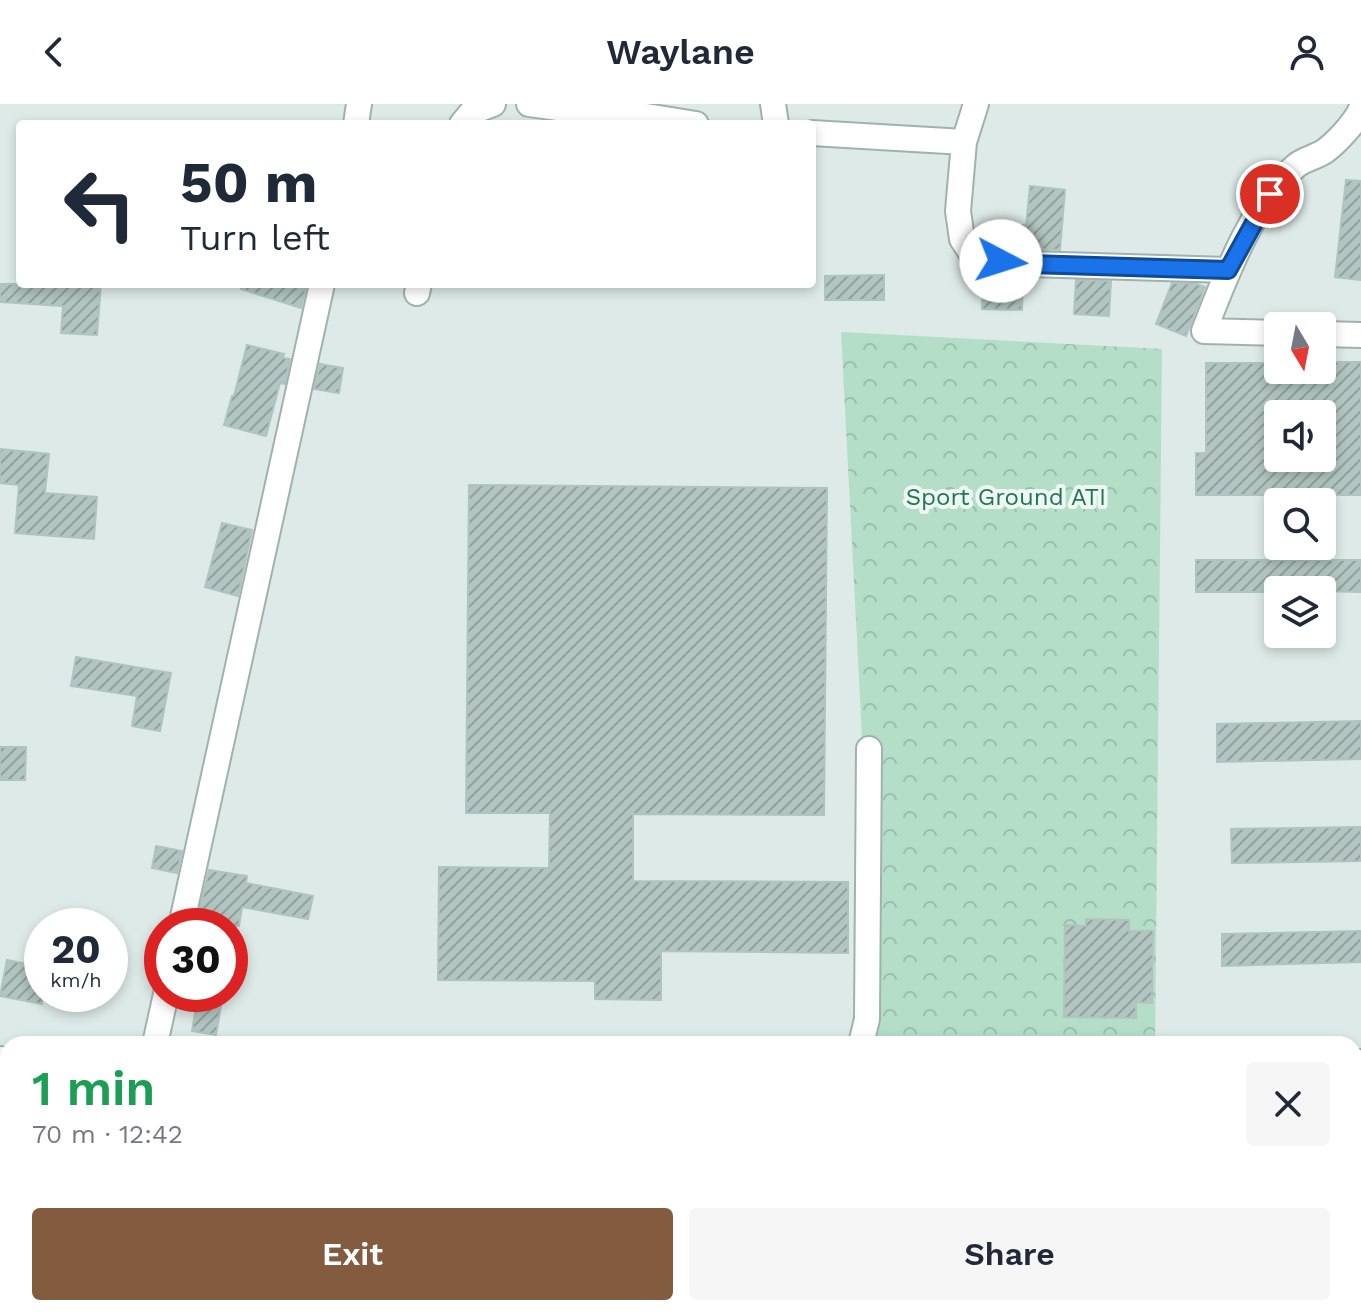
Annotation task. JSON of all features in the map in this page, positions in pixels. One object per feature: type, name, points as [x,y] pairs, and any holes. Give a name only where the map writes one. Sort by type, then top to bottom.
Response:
[{"type":"street","points":[[465,120],[472,112],[493,104]]},
{"type":"street","points":[[529,104],[602,119],[646,116],[670,120]]},
{"type":"street","points":[[976,104],[964,142],[958,211],[962,239],[974,257],[1029,264],[1228,270]]},
{"type":"street","points":[[1264,333],[1204,331],[1228,270],[1270,194],[1298,165],[1325,151],[1356,119],[1361,109]]},
{"type":"street","points":[[816,133],[964,142]]},
{"type":"street","points":[[185,908],[321,288]]},
{"type":"street","points":[[1336,334],[1361,335]]},
{"type":"street","points":[[863,1036],[867,1019],[869,749]]},
{"type":"street","points":[[157,1036],[162,1012]]},
{"type":"green space","name":"Sport Ground ATI","points":[[841,332],[1162,349],[1155,1036],[878,1036]]},
{"type":"building","points":[[1346,180],[1361,181],[1361,280],[1335,277]]},
{"type":"building","points":[[1030,186],[1065,190],[1060,250],[1021,248]]},
{"type":"building","points":[[983,273],[1023,278],[1022,310],[982,309]]},
{"type":"building","points":[[884,275],[884,300],[825,300],[825,276]]},
{"type":"building","points":[[1076,280],[1111,281],[1109,316],[1074,314]]},
{"type":"building","points":[[1172,283],[1205,287],[1186,336],[1156,324]]},
{"type":"building","points":[[0,284],[16,284],[16,288],[101,288],[97,335],[61,333],[63,306],[0,302]]},
{"type":"building","points":[[241,288],[306,288],[301,308]]},
{"type":"building","points":[[247,345],[284,354],[283,358],[290,359],[285,384],[280,383],[266,436],[224,425]]},
{"type":"building","points":[[1336,362],[1361,362],[1361,495],[1336,495],[1336,488],[1264,488],[1264,495],[1196,495],[1196,453],[1206,453],[1206,363],[1264,363],[1264,384],[1336,384]]},
{"type":"building","points":[[320,364],[343,368],[339,393],[314,389]]},
{"type":"building","points":[[0,449],[49,454],[45,493],[97,497],[94,539],[15,533],[19,485],[0,483]]},
{"type":"building","points":[[469,485],[827,488],[824,815],[633,814],[633,881],[848,882],[848,953],[661,951],[661,1000],[595,999],[595,981],[438,980],[439,867],[549,868],[550,813],[466,813]]},
{"type":"building","points":[[222,523],[252,530],[238,596],[205,587]]},
{"type":"building","points":[[1196,560],[1361,560],[1361,592],[1336,591],[1336,576],[1264,576],[1264,592],[1196,592]]},
{"type":"building","points":[[76,657],[171,673],[160,731],[132,726],[137,696],[71,686]]},
{"type":"building","points":[[1361,721],[1361,759],[1217,762],[1217,724]]},
{"type":"building","points":[[0,747],[26,747],[25,780],[0,780]]},
{"type":"building","points":[[1361,827],[1361,861],[1232,863],[1231,829]]},
{"type":"building","points":[[156,846],[182,851],[177,873],[152,868]]},
{"type":"building","points":[[209,870],[247,876],[246,883],[313,896],[308,919],[242,907],[200,908]]},
{"type":"building","points":[[1086,919],[1129,920],[1129,931],[1153,931],[1152,1003],[1136,1002],[1136,1018],[1064,1017],[1065,925],[1086,926]]},
{"type":"building","points":[[1361,931],[1361,962],[1222,966],[1222,934]]},
{"type":"building","points":[[7,960],[24,963],[24,1001],[0,996]]},
{"type":"building","points":[[195,1012],[220,1012],[216,1035],[192,1031]]},
{"type":"route","points":[[1001,261],[1228,270],[1270,194]]}]
